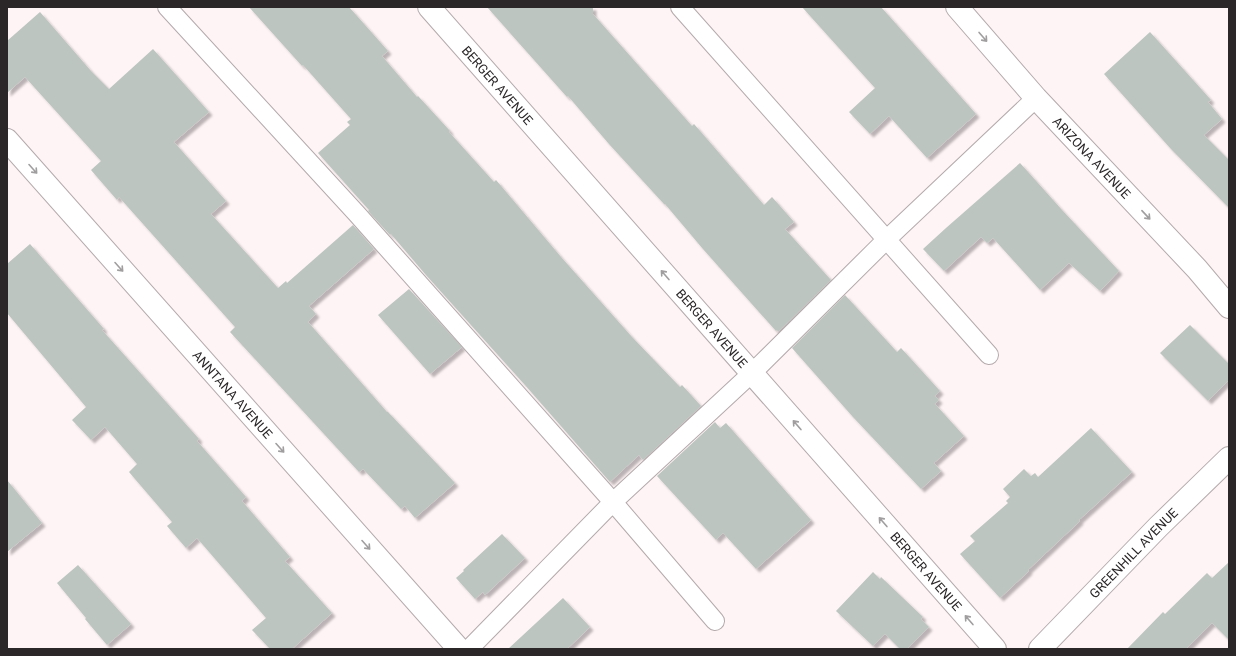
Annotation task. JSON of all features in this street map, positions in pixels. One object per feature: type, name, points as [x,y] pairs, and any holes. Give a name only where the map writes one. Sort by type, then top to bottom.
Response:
[{"type":"street","name":"BERGER AVENUE","points":[[429,7],[995,649]]},
{"type":"street","name":"ARIZONA AVENUE","points":[[957,7],[1036,98],[1197,269],[1229,307]]},
{"type":"street","name":"ANNTANA AVENUE","points":[[7,140],[459,649]]},
{"type":"street","name":"GREENHILL AVENUE","points":[[1040,649],[1158,527],[1229,458]]},
{"type":"lane","points":[[167,7],[357,214],[613,502],[715,621]]},
{"type":"lane","points":[[680,7],[990,355]]},
{"type":"lane","points":[[469,649],[613,502],[752,373],[887,239],[1036,98]]},
{"type":"building","points":[[249,7],[349,7],[388,51],[382,56],[417,97],[418,96],[450,131],[449,132],[494,182],[496,180],[561,257],[632,337],[680,387],[682,385],[701,406],[643,460],[639,455],[610,482],[318,153],[350,125],[347,122],[351,119]]},
{"type":"building","points":[[487,7],[593,7],[593,14],[692,126],[694,124],[764,205],[772,197],[794,222],[785,229],[831,280],[778,332],[777,330],[776,331],[665,204],[609,144],[568,96],[567,97]]},
{"type":"building","points":[[802,7],[881,7],[976,114],[927,158],[889,116],[870,134],[849,112],[875,88]]},
{"type":"building","points":[[40,12],[91,71],[109,89],[153,49],[209,112],[174,142],[226,201],[211,214],[278,288],[286,281],[287,283],[353,225],[374,249],[309,306],[316,314],[308,322],[387,412],[455,483],[415,518],[405,506],[401,509],[363,469],[359,472],[230,332],[235,327],[119,197],[117,200],[91,170],[101,161],[25,77],[7,93],[7,41]]},
{"type":"building","points":[[1150,32],[1211,100],[1208,102],[1222,119],[1204,135],[1229,160],[1229,208],[1171,149],[1104,74]]},
{"type":"building","points":[[1020,163],[1119,271],[1100,291],[1069,263],[1040,290],[993,238],[987,243],[981,237],[944,271],[923,249]]},
{"type":"building","points":[[30,244],[104,329],[102,330],[199,439],[197,441],[246,497],[242,501],[290,557],[285,561],[332,613],[292,649],[270,649],[252,630],[266,618],[197,538],[186,548],[167,526],[172,522],[129,472],[137,464],[105,427],[91,440],[72,420],[86,407],[7,313],[7,264]]},
{"type":"building","points":[[409,289],[462,347],[430,374],[378,315]]},
{"type":"building","points":[[845,295],[897,352],[901,348],[940,391],[935,396],[939,400],[935,404],[964,436],[934,463],[941,471],[921,489],[853,417],[792,348]]},
{"type":"building","points":[[1190,325],[1229,364],[1229,380],[1208,401],[1160,353]]},
{"type":"building","points":[[715,422],[720,428],[726,423],[811,520],[756,569],[723,533],[716,540],[657,476]]},
{"type":"building","points":[[1091,428],[1132,472],[1079,520],[1080,521],[1000,598],[960,554],[975,541],[970,536],[1008,503],[1006,501],[1010,497],[1003,489],[1024,469],[1031,476],[1035,473],[1038,477]]},
{"type":"building","points":[[7,480],[42,523],[7,552]]},
{"type":"building","points":[[502,534],[525,558],[485,595],[483,592],[475,599],[456,578]]},
{"type":"building","points":[[1229,562],[1229,640],[1212,623],[1186,649],[1127,649],[1163,612],[1165,614],[1207,573],[1212,578]]},
{"type":"building","points":[[78,565],[131,624],[107,645],[57,583]]},
{"type":"building","points":[[873,572],[880,579],[881,577],[923,617],[921,619],[929,627],[907,649],[900,649],[885,634],[873,646],[836,611]]},
{"type":"building","points":[[563,598],[590,627],[567,649],[508,649]]}]
